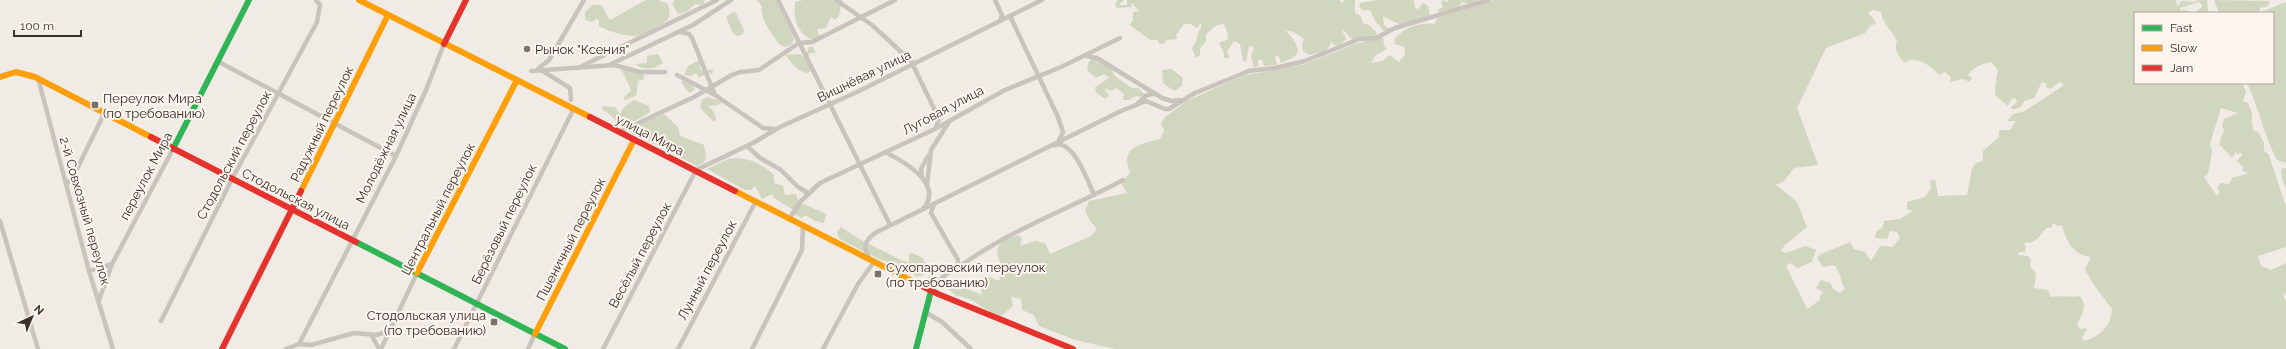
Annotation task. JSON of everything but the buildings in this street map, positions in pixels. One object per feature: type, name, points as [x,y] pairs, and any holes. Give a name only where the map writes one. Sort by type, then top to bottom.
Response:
[{"type":"street","name":"переулок Мира","points":[[99,300],[112,264],[249,0]]},
{"type":"street","name":"Стодольский переулок","points":[[161,321],[232,179],[317,22],[320,6],[316,0]]},
{"type":"street","name":"улица Мира","points":[[359,0],[696,170],[803,227],[931,291],[1074,349]]},
{"type":"street","points":[[444,44],[466,0]]},
{"type":"street","points":[[539,70],[548,60],[584,0]]},
{"type":"street","points":[[578,68],[717,0]]},
{"type":"street","points":[[609,65],[679,32],[730,0]]},
{"type":"street","points":[[778,0],[858,164],[890,225]]},
{"type":"street","points":[[836,0],[861,17],[905,55],[913,64],[939,119],[938,126],[934,129]]},
{"type":"street","points":[[619,132],[706,91],[740,72],[759,70],[800,43],[812,42],[895,0]]},
{"type":"street","points":[[995,0],[1002,15],[1000,21]]},
{"type":"street","name":"Вишнёвая улица","points":[[696,170],[747,146],[780,127],[913,64],[1042,0]]},
{"type":"street","points":[[1051,146],[1058,141],[1146,101],[1165,109],[1186,98],[1248,71],[1275,68],[1305,61],[1360,39],[1376,38],[1395,28],[1488,0]]},
{"type":"street","name":"Радужный переулок","points":[[222,349],[242,305],[336,122],[388,15]]},
{"type":"street","points":[[1010,16],[1037,77],[1062,127],[1062,132],[1058,141]]},
{"type":"street","points":[[679,32],[689,34],[692,38],[715,96]]},
{"type":"street","name":"Луговая улица","points":[[789,219],[808,193],[820,183],[950,121],[1005,90],[1082,57],[1120,38]]},
{"type":"street","name":"Молодёжная улица","points":[[299,344],[396,156],[423,97],[444,44]]},
{"type":"street","points":[[1082,57],[1097,58],[1153,94],[1172,101],[1186,98]]},
{"type":"street","points":[[217,61],[336,122],[396,156]]},
{"type":"street","points":[[530,71],[609,65],[640,72],[665,72]]},
{"type":"street","points":[[539,70],[570,88],[572,100]]},
{"type":"street","name":"Стодольская улица","points":[[0,77],[16,72],[38,78],[104,114],[352,239],[564,349]]},
{"type":"street","points":[[677,75],[715,96],[763,128],[774,130],[780,127]]},
{"type":"street","name":"2-й Совхозный переулок","points":[[38,78],[89,271],[113,349]]},
{"type":"street","name":"Центральный переулок","points":[[380,349],[417,273],[517,80]]},
{"type":"street","points":[[1137,105],[1148,95],[1153,94]]},
{"type":"street","name":"Берёзовый переулок","points":[[454,349],[574,108]]},
{"type":"street","points":[[66,185],[73,177],[104,114]]},
{"type":"street","points":[[927,188],[921,169],[950,121]]},
{"type":"street","name":"Пшеничный переулок","points":[[528,349],[634,140]]},
{"type":"street","points":[[823,349],[872,261],[865,250],[867,240],[890,225],[1059,143],[1072,151],[1094,195]]},
{"type":"street","points":[[747,146],[760,158],[781,170],[798,187],[808,193]]},
{"type":"street","points":[[921,210],[927,202],[927,188],[932,150]]},
{"type":"street","points":[[885,152],[922,176]]},
{"type":"street","name":"Весёлый переулок","points":[[603,349],[696,170]]},
{"type":"street","points":[[916,349],[931,291],[941,278],[1007,236],[1123,180]]},
{"type":"street","name":"Лунный переулок","points":[[678,349],[756,201]]},
{"type":"street","points":[[937,202],[932,206],[931,213],[958,260],[957,268]]},
{"type":"street","points":[[0,221],[38,349]]},
{"type":"street","points":[[752,349],[802,250],[803,227]]},
{"type":"street","points":[[89,271],[112,264]]},
{"type":"street","points":[[925,312],[942,322],[971,349]]},
{"type":"street","points":[[286,349],[299,344],[311,345],[354,333],[381,334],[390,331]]},
{"type":"street","points":[[371,334],[380,349]]},
{"type":"green space","points":[[646,0],[658,0],[668,4],[670,12],[668,19],[662,24],[642,34],[631,36],[621,34],[599,26],[599,20],[596,19],[592,22],[585,20],[585,12],[592,5],[601,5],[610,20]]},
{"type":"green space","points":[[675,0],[705,0],[703,5],[695,4],[688,11],[678,14],[672,3]]},
{"type":"green space","points":[[757,0],[776,0],[794,38],[792,44],[786,47],[780,45],[765,22],[762,7]]},
{"type":"green space","points":[[803,0],[842,0],[839,16],[835,20],[831,17],[826,28],[817,29],[819,36],[813,40],[803,34],[797,25],[795,2]]},
{"type":"green space","points":[[1117,0],[1124,0],[1119,5],[1127,5],[1127,0],[1339,0],[1342,3],[1345,0],[1355,0],[1355,13],[1360,15],[1363,23],[1369,25],[1377,33],[1374,36],[1353,40],[1341,28],[1346,39],[1340,45],[1335,45],[1331,42],[1326,50],[1309,55],[1303,51],[1302,44],[1304,39],[1292,31],[1286,31],[1297,45],[1298,52],[1294,57],[1281,63],[1279,57],[1275,55],[1277,65],[1264,66],[1262,60],[1258,60],[1258,66],[1254,68],[1251,56],[1254,47],[1249,46],[1246,62],[1243,61],[1240,44],[1234,41],[1227,51],[1229,58],[1224,58],[1224,53],[1219,43],[1227,40],[1228,34],[1224,24],[1217,25],[1206,34],[1206,42],[1200,48],[1200,55],[1196,58],[1192,48],[1201,28],[1201,23],[1197,28],[1191,24],[1184,24],[1176,35],[1177,39],[1166,40],[1164,44],[1158,43],[1158,40],[1150,40],[1130,25],[1133,20],[1133,12],[1139,11],[1132,3],[1131,7],[1118,8],[1115,6]]},
{"type":"green space","points":[[1378,0],[1414,0],[1415,8],[1418,9],[1423,3],[1428,6],[1430,15],[1401,25],[1383,16],[1384,25],[1390,29],[1384,31],[1375,21],[1370,10],[1362,10],[1359,6],[1360,3]]},
{"type":"green space","points":[[1443,0],[1447,2],[1449,0],[1478,0],[1470,4],[1462,2],[1459,7],[1440,12],[1437,10],[1443,7],[1441,3]]},
{"type":"green space","points":[[1494,0],[2175,0],[2178,6],[2181,1],[2195,2],[2197,0],[2207,0],[2208,12],[2195,12],[2203,6],[2199,2],[2180,8],[2181,11],[2185,10],[2190,12],[2134,12],[2134,84],[2242,84],[2246,92],[2243,101],[2248,103],[2252,113],[2253,131],[2258,132],[2264,143],[2264,151],[2269,155],[2286,207],[2286,247],[2258,256],[2261,266],[2271,270],[2286,263],[2286,293],[2283,295],[2286,302],[2286,349],[1115,349],[1075,340],[1039,326],[1034,315],[1022,310],[1021,299],[1011,297],[1013,306],[1001,316],[985,309],[972,300],[955,295],[944,285],[947,282],[983,295],[981,291],[983,278],[990,277],[999,281],[1002,269],[997,253],[999,245],[1004,240],[1019,235],[1022,239],[1020,246],[1035,241],[1045,243],[1050,254],[1091,236],[1097,229],[1090,221],[1085,210],[1089,201],[1127,193],[1122,184],[1130,172],[1127,164],[1127,157],[1130,152],[1139,145],[1160,139],[1164,131],[1161,123],[1165,117],[1187,101],[1247,75],[1305,64],[1355,44],[1383,37],[1384,46],[1387,49],[1376,55],[1371,63],[1382,61],[1390,55],[1399,62],[1405,55],[1404,47],[1395,44],[1394,40],[1398,35],[1413,26],[1435,24],[1437,18]],"holes":[[[1873,10],[1881,12],[1882,17],[1897,41],[1897,53],[1905,63],[1913,60],[1923,62],[1939,75],[1945,72],[1951,77],[1950,83],[1962,79],[1969,82],[1972,78],[1968,75],[1972,70],[1991,62],[1998,70],[1995,95],[2008,106],[2011,100],[2016,98],[2017,102],[2011,107],[2012,109],[2018,108],[2024,101],[2034,98],[2042,82],[2046,83],[2046,87],[2051,89],[2059,82],[2063,83],[2063,86],[2023,112],[2013,114],[2007,121],[2016,121],[2010,130],[1999,130],[1999,137],[1983,151],[1983,161],[1976,163],[1972,168],[1967,195],[1938,196],[1935,179],[1930,181],[1931,188],[1925,197],[1907,202],[1907,209],[1913,211],[1900,219],[1884,221],[1883,227],[1876,232],[1875,238],[1887,239],[1890,231],[1897,232],[1900,238],[1893,247],[1880,246],[1871,261],[1865,252],[1854,249],[1850,242],[1821,254],[1817,258],[1823,267],[1834,265],[1839,272],[1845,289],[1840,293],[1833,289],[1830,283],[1821,280],[1816,288],[1823,292],[1820,296],[1820,300],[1807,309],[1786,266],[1790,263],[1798,268],[1812,262],[1816,250],[1806,246],[1786,253],[1781,251],[1784,246],[1807,227],[1797,202],[1776,185],[1784,181],[1794,168],[1818,165],[1797,108],[1826,48],[1865,33],[1870,26],[1876,22],[1868,13]],[[2221,108],[2238,113],[2224,119],[2222,126],[2224,130],[2219,144],[2232,158],[2236,151],[2237,154],[2241,153],[2242,155],[2237,161],[2243,167],[2242,171],[2249,173],[2232,178],[2229,184],[2221,183],[2217,188],[2220,193],[2217,196],[2204,177],[2208,174],[2212,151],[2210,144]],[[2053,223],[2058,226],[2062,225],[2068,242],[2075,250],[2085,256],[2091,257],[2085,270],[2112,309],[2109,321],[2104,330],[2085,341],[2082,338],[2087,329],[2083,328],[2081,330],[2077,325],[2084,307],[2084,303],[2080,296],[2051,297],[2048,290],[2034,288],[2036,273],[2030,267],[2031,260],[2028,256],[2018,255],[2019,252],[2025,252],[2026,247],[2024,243],[2035,240],[2046,228],[2051,228]]]},
{"type":"green space","points":[[2214,0],[2270,1],[2268,6],[2260,8],[2259,12],[2219,12]]},
{"type":"green space","points":[[2286,2],[2286,163],[2277,160],[2272,151],[2247,84],[2274,84],[2274,12],[2261,12]]},
{"type":"green space","points":[[735,11],[744,30],[743,34],[737,36],[732,32],[726,17]]},
{"type":"green space","points":[[809,47],[813,47],[816,53],[810,53],[807,58],[812,70],[808,73],[797,69],[785,55],[800,54],[805,58]]},
{"type":"green space","points":[[658,54],[663,63],[657,67],[642,68],[635,64],[647,63],[647,56]]},
{"type":"green space","points":[[1095,56],[1109,65],[1115,76],[1132,88],[1138,88],[1145,95],[1142,97],[1136,96],[1129,100],[1123,100],[1124,94],[1116,88],[1111,91],[1104,88],[1109,96],[1105,99],[1096,92],[1095,87],[1109,78],[1104,74],[1096,78],[1087,70],[1089,61]]},
{"type":"green space","points":[[701,59],[700,69],[703,71],[713,69],[712,75],[709,72],[699,78],[696,73],[691,76],[684,75],[688,66]]},
{"type":"green space","points":[[621,68],[644,75],[644,79],[638,81],[636,96],[625,100],[623,99],[631,90]]},
{"type":"green space","points":[[1172,69],[1183,78],[1182,86],[1174,91],[1163,83],[1162,70]]},
{"type":"green space","points":[[683,81],[692,85],[695,90],[689,93],[681,82]]},
{"type":"green space","points":[[707,97],[724,102],[717,105],[708,106],[714,112],[716,119],[714,122],[700,108],[702,100]]},
{"type":"green space","points":[[634,100],[649,106],[650,112],[627,124],[618,122],[602,110],[603,106],[615,107],[620,114],[624,107]]},
{"type":"green space","points":[[664,114],[678,127],[680,136],[704,145],[706,157],[704,163],[697,166],[629,131],[633,126]]},
{"type":"green space","points":[[737,158],[752,161],[766,168],[774,175],[774,183],[783,186],[785,195],[796,194],[799,204],[804,204],[826,214],[824,223],[815,221],[805,215],[802,218],[796,215],[792,209],[774,198],[772,194],[762,199],[755,186],[751,190],[745,190],[707,169],[728,159]]},
{"type":"green space","points":[[2286,168],[2286,188],[2282,180],[2281,169]]},
{"type":"green space","points":[[841,227],[861,240],[903,261],[909,262],[909,254],[912,253],[923,258],[926,265],[923,267],[925,271],[923,275],[917,277],[905,268],[879,259],[845,242],[839,238],[837,232]]},
{"type":"traffic: fast","points":[[173,149],[249,0]]},
{"type":"traffic: fast","points":[[356,242],[565,349]]},
{"type":"traffic: fast","points":[[916,349],[931,291]]},
{"type":"traffic: slow","points":[[359,0],[590,117]]},
{"type":"traffic: slow","points":[[301,191],[388,15]]},
{"type":"traffic: slow","points":[[0,77],[16,72],[35,77],[151,137]]},
{"type":"traffic: slow","points":[[417,273],[517,80]]},
{"type":"traffic: slow","points":[[535,334],[634,140]]},
{"type":"traffic: slow","points":[[735,191],[916,283]]},
{"type":"traffic: jam","points":[[444,44],[466,0]]},
{"type":"traffic: jam","points":[[590,117],[735,191]]},
{"type":"traffic: jam","points":[[151,137],[356,242]]},
{"type":"traffic: jam","points":[[222,349],[301,191]]},
{"type":"traffic: jam","points":[[916,283],[938,294],[1073,349]]},
{"type":"place","name":"Рынок \"Ксения\"","points":[[527,49]]},
{"type":"place","name":"Переулок Мира (по требованию)","points":[[95,105]]},
{"type":"place","name":"Сухопаровский переулок (по требованию)","points":[[878,274]]},
{"type":"place","name":"Стодольская улица (по требованию)","points":[[494,322]]}]
